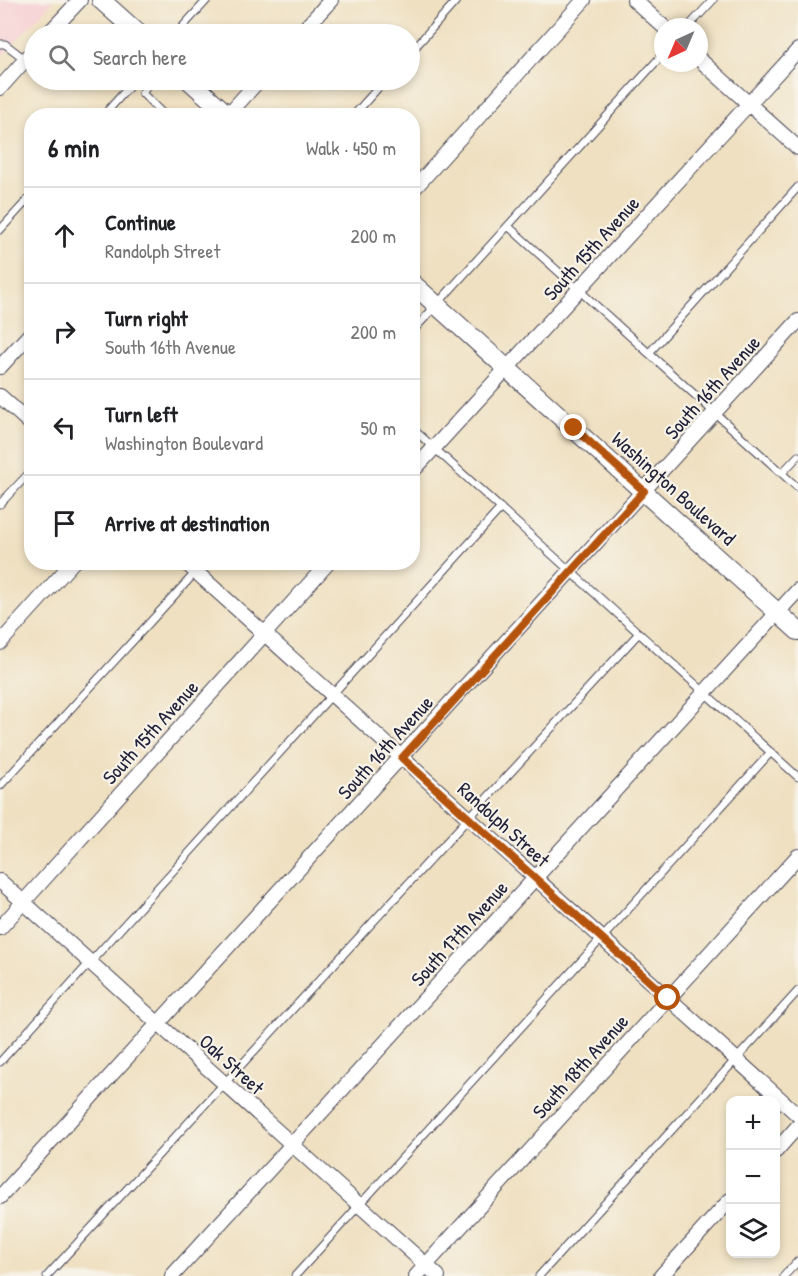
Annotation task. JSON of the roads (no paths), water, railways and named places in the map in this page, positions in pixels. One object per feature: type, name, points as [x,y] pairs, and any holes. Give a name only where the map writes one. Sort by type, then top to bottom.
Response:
[{"type":"street","points":[[57,24],[80,0]]},
{"type":"street","points":[[101,0],[128,24]]},
{"type":"street","points":[[309,24],[331,0]]},
{"type":"street","points":[[420,182],[584,0]]},
{"type":"street","points":[[634,0],[654,18]]},
{"type":"street","name":"South 15th Avenue","points":[[420,464],[798,50]]},
{"type":"street","points":[[0,88],[24,62]]},
{"type":"street","points":[[708,66],[798,148]]},
{"type":"street","points":[[200,90],[220,108]]},
{"type":"street","points":[[234,108],[250,90]]},
{"type":"street","name":"Washington Boulevard","points":[[420,289],[798,631]]},
{"type":"street","name":"South 16th Avenue","points":[[0,1197],[798,321]]},
{"type":"street","points":[[0,367],[24,341]]},
{"type":"street","points":[[0,396],[24,418]]},
{"type":"street","points":[[0,643],[66,570]]},
{"type":"street","name":"Randolph Street","points":[[202,570],[264,634],[798,1115]]},
{"type":"street","name":"South 15th Avenue","points":[[0,928],[322,570]]},
{"type":"street","name":"South 17th Avenue","points":[[172,1276],[798,590]]},
{"type":"street","name":"South 18th Avenue","points":[[416,1276],[798,856]]},
{"type":"street","name":"Oak Street","points":[[0,881],[438,1276]]},
{"type":"street","points":[[777,1150],[798,1126]]},
{"type":"street","points":[[661,1276],[726,1204]]},
{"type":"lane","points":[[185,24],[207,0]]},
{"type":"lane","points":[[420,42],[457,0]]},
{"type":"lane","points":[[696,18],[713,0]]},
{"type":"lane","points":[[0,44],[24,52]]},
{"type":"lane","points":[[420,323],[654,64]]},
{"type":"lane","points":[[110,108],[126,90]]},
{"type":"lane","points":[[144,90],[142,93],[157,108]]},
{"type":"lane","points":[[360,108],[376,90]]},
{"type":"lane","points":[[649,353],[798,187]]},
{"type":"lane","points":[[0,230],[24,204]]},
{"type":"lane","points":[[508,226],[798,488]]},
{"type":"lane","points":[[420,435],[798,777]]},
{"type":"lane","points":[[782,474],[798,456]]},
{"type":"lane","points":[[0,504],[24,478]]},
{"type":"lane","points":[[0,1062],[501,508]]},
{"type":"lane","points":[[0,786],[198,570]]},
{"type":"lane","points":[[47,1276],[639,633]]},
{"type":"lane","points":[[295,1276],[771,752]]},
{"type":"lane","points":[[539,1276],[798,991]]},
{"type":"lane","points":[[784,1276],[798,1261]]}]
